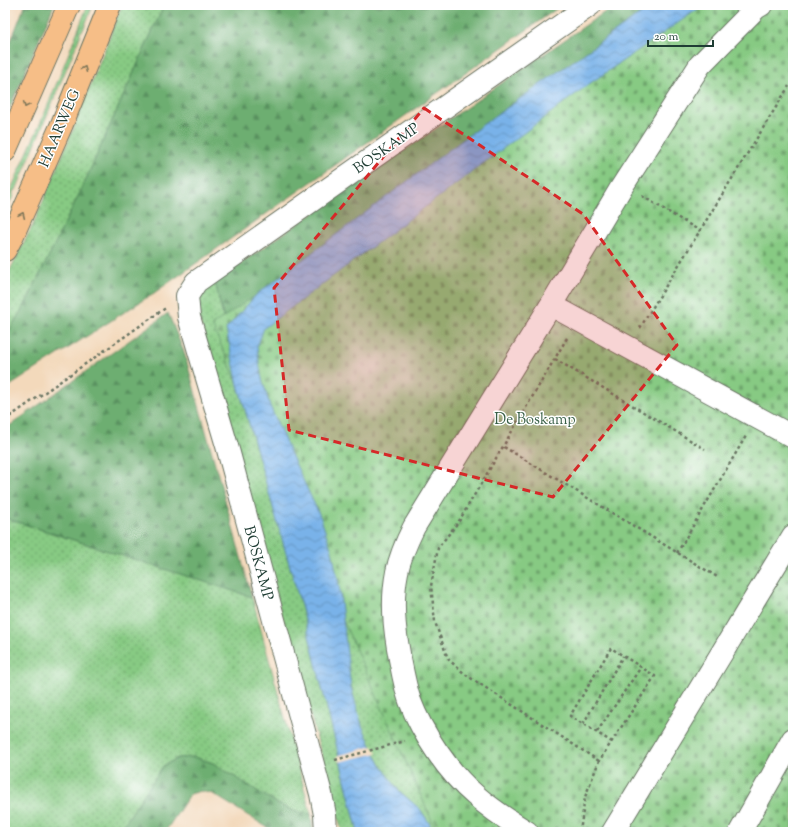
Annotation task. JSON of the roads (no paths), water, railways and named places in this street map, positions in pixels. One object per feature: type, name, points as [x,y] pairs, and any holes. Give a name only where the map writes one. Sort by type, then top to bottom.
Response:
[{"type":"main road","points":[[5,151],[69,5]]},
{"type":"main road","name":"HAARWEG","points":[[5,250],[62,124],[110,5]]},
{"type":"street","name":"BOSKAMP","points":[[326,832],[325,815],[321,794],[227,446],[189,317],[187,296],[196,282],[590,5]]},
{"type":"street","points":[[527,832],[505,819],[474,795],[446,764],[426,735],[409,700],[396,642],[393,608],[397,572],[403,550],[414,526],[551,305],[623,184],[700,65],[756,8],[761,5]]},
{"type":"street","points":[[551,305],[793,438]]},
{"type":"street","points":[[613,832],[793,536]]},
{"type":"street","points":[[740,832],[793,739]]},
{"type":"water","points":[[653,5],[704,5],[589,84],[264,328],[257,347],[261,375],[270,406],[320,516],[332,551],[339,585],[351,687],[362,726],[380,764],[399,791],[420,809],[430,824],[430,832],[358,832],[304,616],[238,385],[226,329],[257,294],[481,126]]},
{"type":"park label","name":"De Boskamp","points":[[535,419]]}]
